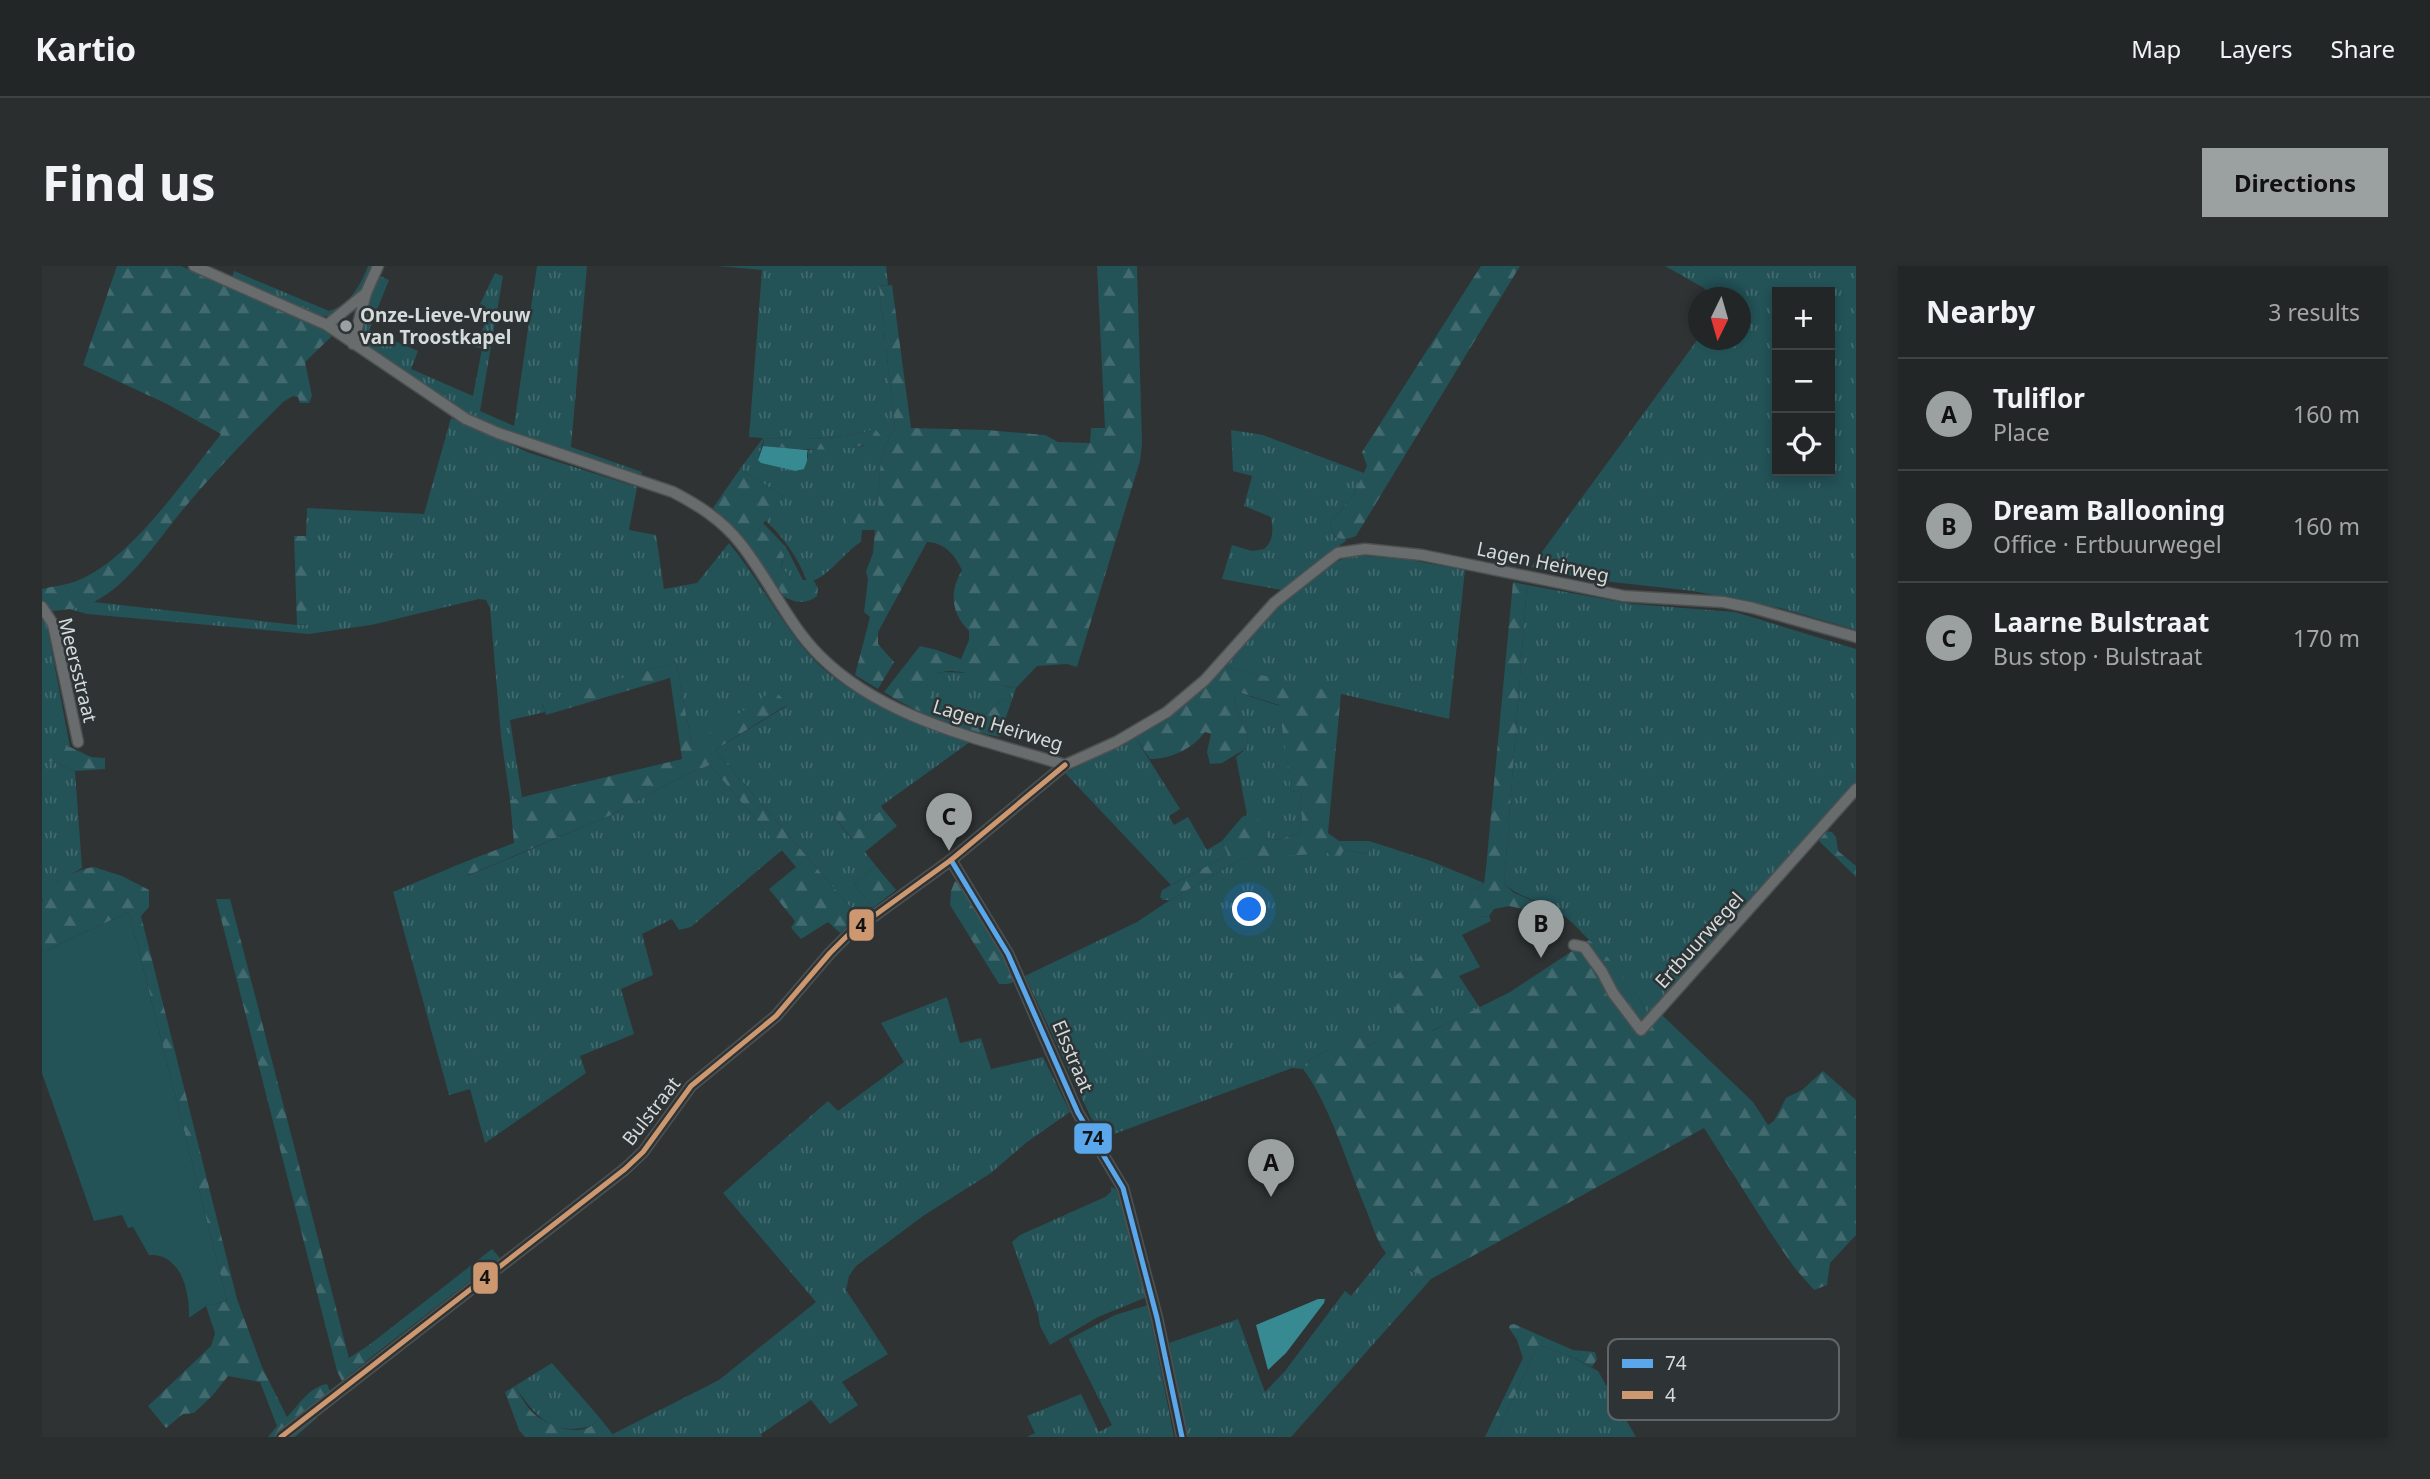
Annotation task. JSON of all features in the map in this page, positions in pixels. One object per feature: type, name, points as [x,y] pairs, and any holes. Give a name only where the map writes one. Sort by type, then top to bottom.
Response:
[{"type":"street","name":"Lagen Heirweg","points":[[194,266],[327,326],[466,419],[498,433],[673,492],[697,504],[740,542],[797,630],[841,675],[932,725],[1065,765],[1116,742],[1167,712],[1205,680],[1274,603],[1338,553],[1382,549],[1624,596],[1723,602],[1856,637]]},
{"type":"street","points":[[353,344],[366,293],[379,266]]},
{"type":"street","points":[[327,326],[366,293]]},
{"type":"street","name":"Meersstraat","points":[[42,607],[52,624],[78,742]]},
{"type":"street","name":"Bulstraat","points":[[281,1437],[625,1169],[643,1152],[691,1086],[776,1016],[849,934],[951,860],[1065,765]]},
{"type":"street","name":"Ertbuurwegel","points":[[1574,945],[1584,947],[1613,993],[1641,1030],[1856,789]]},
{"type":"street","name":"Elsstraat","points":[[951,860],[1008,954],[1078,1113],[1123,1188],[1157,1318],[1182,1437]]},
{"type":"green space","points":[[117,266],[181,266],[322,327],[332,336],[305,362],[312,396],[309,403],[300,403],[298,397],[293,396],[283,402],[205,484],[119,585],[89,604],[52,611],[42,600],[42,589],[79,580],[118,554],[156,516],[221,434],[167,404],[83,365]]},
{"type":"green space","points":[[368,266],[375,266],[364,289],[331,316],[314,313],[232,278],[234,271],[329,311],[349,299]]},
{"type":"green space","points":[[537,266],[587,266],[571,447],[642,472],[640,477],[468,414],[364,347],[361,339],[362,321],[380,276],[389,280],[369,330],[418,351],[411,369],[473,396],[482,349],[474,346],[485,324],[479,321],[486,307],[480,304],[495,273],[503,276],[480,411],[514,426]]},
{"type":"green space","points":[[718,266],[886,266],[888,285],[879,286],[895,428],[882,457],[878,509],[848,529],[862,530],[861,542],[828,572],[807,582],[790,548],[765,520],[783,496],[740,469],[763,438],[749,437],[762,270]],"holes":[[[875,429],[864,446],[807,450],[808,457],[795,471],[761,463],[758,459],[764,438],[820,438]]]},
{"type":"green space","points":[[1097,266],[1137,266],[1142,444],[1140,461],[1077,667],[1067,664],[1037,666],[1016,688],[960,672],[938,673],[927,679],[928,688],[937,703],[953,713],[980,716],[1002,699],[1011,703],[999,737],[940,720],[884,692],[920,646],[961,659],[969,640],[969,631],[958,617],[954,602],[955,586],[962,570],[944,547],[927,542],[878,632],[878,644],[894,662],[878,689],[855,675],[870,617],[864,612],[868,580],[866,571],[873,553],[875,530],[848,530],[847,507],[878,509],[882,457],[895,428],[879,286],[892,285],[911,428],[987,430],[1045,435],[1058,442],[1090,443],[1091,428],[1105,428]]},
{"type":"green space","points":[[1481,266],[1520,266],[1356,536],[1346,539],[1336,537],[1331,532],[1332,520],[1353,496],[1367,466],[1362,452]]},
{"type":"green space","points":[[1665,266],[1856,266],[1856,630],[1780,608],[1693,591],[1585,579],[1531,567],[1690,350],[1751,350],[1751,287],[1702,287]]},
{"type":"green space","points":[[451,418],[530,453],[637,487],[629,530],[656,535],[664,589],[697,583],[729,543],[791,632],[814,660],[829,673],[887,709],[970,742],[881,806],[883,809],[859,829],[831,813],[852,840],[855,859],[865,852],[876,866],[854,884],[873,908],[859,917],[715,750],[788,705],[692,745],[676,662],[542,703],[545,712],[510,720],[522,797],[510,800],[501,736],[490,608],[486,600],[479,599],[371,625],[309,634],[87,614],[69,609],[94,602],[297,625],[311,624],[311,537],[306,536],[307,508],[424,514]]},
{"type":"green space","points":[[875,429],[881,436],[880,441],[865,445],[836,449],[763,446],[764,438],[820,438]]},
{"type":"green space","points":[[1231,430],[1263,435],[1364,473],[1353,496],[1332,520],[1331,532],[1335,537],[1347,540],[1282,590],[1222,579],[1232,545],[1252,551],[1264,549],[1270,542],[1272,530],[1271,517],[1244,506],[1252,476],[1233,471]]},
{"type":"green space","points":[[740,469],[783,496],[759,529],[775,542],[784,555],[781,567],[792,579],[814,581],[818,588],[817,596],[813,599],[800,602],[782,595],[738,531],[713,508]]},
{"type":"green space","points":[[763,523],[786,547],[804,582],[792,579],[781,567],[783,561],[759,529]]},
{"type":"green space","points":[[294,536],[311,536],[312,624],[297,625]]},
{"type":"green space","points":[[1355,555],[1410,560],[1465,570],[1449,719],[1225,667],[1268,618],[1301,586],[1319,572]]},
{"type":"green space","points":[[1513,582],[1527,585],[1504,884],[1514,893],[1545,906],[1537,912],[1509,906],[1494,909],[1489,916],[1479,917],[1468,910],[1468,895],[1484,883]]},
{"type":"green space","points":[[1527,585],[1632,604],[1735,612],[1856,649],[1856,783],[1725,933],[1649,1015],[1622,975],[1572,923],[1554,910],[1504,884]]},
{"type":"green space","points":[[42,616],[47,626],[70,747],[42,747]]},
{"type":"green space","points":[[676,662],[692,745],[774,690],[788,704],[715,750],[859,917],[840,933],[828,922],[801,939],[791,928],[795,921],[769,889],[796,867],[710,765],[685,775],[611,815],[466,876],[462,863],[514,843],[510,800],[682,759],[670,678],[546,715],[542,702]]},
{"type":"green space","points":[[1225,667],[1341,693],[1328,833],[1339,841],[1369,841],[1369,854],[1344,850],[1340,857],[1330,858],[1328,853],[1241,859],[1170,900],[1163,900],[1160,897],[1162,890],[1228,855],[1222,841],[1242,817],[1252,813],[1260,822],[1266,838],[1276,840],[1299,834],[1302,822],[1300,792],[1291,791],[1279,705],[1241,693],[1235,697],[1234,706],[1248,736],[1247,748],[1222,763],[1210,764],[1207,752],[1211,734],[1205,732],[1188,748],[1158,759],[1150,759],[1135,737],[1203,690]]},
{"type":"green space","points":[[944,672],[971,673],[1016,688],[1011,703],[1002,699],[989,712],[980,716],[953,713],[937,703],[928,688],[927,679]]},
{"type":"green space","points":[[1240,693],[1280,706],[1291,791],[1300,792],[1302,822],[1299,834],[1275,840],[1266,838],[1252,813],[1247,815],[1236,757],[1247,748],[1248,736],[1234,706],[1235,697]]},
{"type":"green space","points":[[1135,737],[1180,809],[1169,816],[1174,825],[1188,817],[1207,850],[1222,841],[1228,855],[1171,885],[1065,773]]},
{"type":"green space","points":[[42,747],[70,747],[91,757],[105,758],[105,769],[75,771],[51,761],[42,761]]},
{"type":"green space","points":[[42,761],[51,761],[75,771],[82,868],[56,883],[42,900]]},
{"type":"green space","points":[[710,765],[782,850],[691,927],[679,930],[672,919],[642,934],[653,975],[621,989],[634,1034],[580,1056],[586,1073],[485,1143],[470,1089],[449,1095],[393,892],[462,863],[467,876],[611,815],[685,775]]},
{"type":"green space","points":[[839,806],[859,829],[883,809],[897,826],[855,860],[844,846],[852,839],[831,813]]},
{"type":"green space","points":[[1825,831],[1832,832],[1836,837],[1838,851],[1856,866],[1856,877],[1819,841]]},
{"type":"green space","points":[[1369,841],[1431,861],[1484,883],[1468,895],[1479,917],[1489,916],[1491,921],[1462,935],[1480,967],[1459,976],[1480,1008],[1431,1031],[1412,1004],[1389,994],[1404,1026],[1369,1046],[1358,1035],[1307,1061],[1303,1069],[1292,1068],[1114,1134],[1098,1126],[1091,1118],[1025,976],[1137,922],[1241,859],[1344,850],[1369,854]]},
{"type":"green space","points":[[876,866],[896,890],[873,908],[854,884]]},
{"type":"green space","points":[[94,867],[122,876],[149,890],[149,907],[141,916],[237,1299],[262,1367],[287,1417],[315,1389],[327,1384],[330,1391],[309,1410],[317,1418],[295,1437],[268,1437],[277,1426],[260,1382],[228,1376],[194,1413],[183,1414],[166,1428],[148,1406],[211,1346],[215,1333],[206,1306],[227,1301],[129,912],[42,952],[42,902],[45,895],[63,879]]},
{"type":"green space","points":[[955,881],[961,886],[1017,981],[999,984],[950,905]]},
{"type":"green space","points":[[216,899],[230,899],[349,1358],[369,1345],[374,1355],[342,1381],[337,1371]]},
{"type":"green space","points":[[129,912],[227,1301],[206,1306],[189,1318],[188,1297],[176,1267],[160,1256],[149,1255],[133,1227],[128,1228],[122,1215],[94,1221],[42,1073],[42,952]]},
{"type":"green space","points":[[1589,940],[1607,956],[1649,1015],[1663,1016],[1753,1102],[1768,1125],[1774,1121],[1786,1098],[1802,1090],[1823,1071],[1856,1100],[1856,1235],[1830,1263],[1827,1285],[1814,1290],[1794,1267],[1704,1128],[1431,1279],[1400,1265],[1385,1252],[1329,1116],[1303,1069],[1307,1061],[1359,1034],[1369,1046],[1403,1026],[1389,994],[1387,982],[1431,948],[1444,945],[1459,976],[1412,1004],[1432,1031],[1510,992]]},
{"type":"green space","points":[[947,997],[960,1043],[981,1038],[991,1069],[1043,1057],[1070,1112],[1027,1142],[991,1173],[923,1216],[856,1266],[849,1276],[846,1290],[888,1354],[842,1382],[858,1405],[830,1424],[811,1400],[761,1434],[762,1437],[615,1437],[613,1434],[719,1380],[816,1302],[723,1193],[828,1101],[838,1111],[904,1062],[881,1023]]},
{"type":"green space","points":[[1111,1187],[1116,1189],[1121,1203],[1147,1297],[1098,1317],[1050,1345],[1040,1326],[1012,1242],[1020,1235],[1105,1197],[1111,1192]]},
{"type":"green space","points":[[492,1249],[500,1258],[374,1355],[369,1345]]},
{"type":"green space","points":[[1386,1253],[1410,1271],[1431,1279],[1291,1437],[1186,1437],[1169,1343],[1238,1319],[1265,1392],[1285,1371],[1345,1291],[1351,1296]]},
{"type":"green space","points":[[1148,1305],[1174,1437],[1027,1437],[1035,1433],[1027,1416],[1081,1394],[1099,1432],[1112,1425],[1069,1339],[1115,1315]]},
{"type":"green space","points":[[1514,1324],[1573,1350],[1595,1352],[1597,1359],[1592,1367],[1538,1345],[1495,1437],[1485,1437],[1523,1358],[1517,1340],[1509,1328]]},
{"type":"green space","points":[[1538,1345],[1568,1355],[1598,1371],[1608,1388],[1608,1420],[1626,1420],[1636,1437],[1495,1437]]},
{"type":"green space","points":[[552,1363],[599,1417],[591,1426],[577,1429],[555,1426],[529,1406],[515,1386]]},
{"type":"green space","points":[[515,1386],[530,1410],[542,1420],[576,1430],[591,1426],[599,1417],[615,1437],[525,1437],[519,1430],[505,1392]]},
{"type":"shaded area","points":[[763,446],[807,450],[804,469],[795,471],[761,463],[758,460]]},
{"type":"shaded area","points":[[1318,1299],[1325,1299],[1324,1303],[1286,1353],[1268,1370],[1256,1325]]},
{"type":"transit line","name":"4","points":[[281,1437],[625,1169],[643,1152],[691,1086],[776,1016],[849,934],[951,860],[1065,765]]},
{"type":"transit line","name":"74","points":[[951,860],[1008,954],[1078,1113],[1123,1188],[1157,1318],[1182,1437]]},
{"type":"place","name":"Onze-Lieve-Vrouw van Troostkapel","points":[[346,326]]},
{"type":"place","name":"Laarne Bulstraat","points":[[949,851]]},
{"type":"place","name":"Dream Ballooning","points":[[1541,958]]},
{"type":"place","name":"Tuliflor","points":[[1271,1197]]}]
